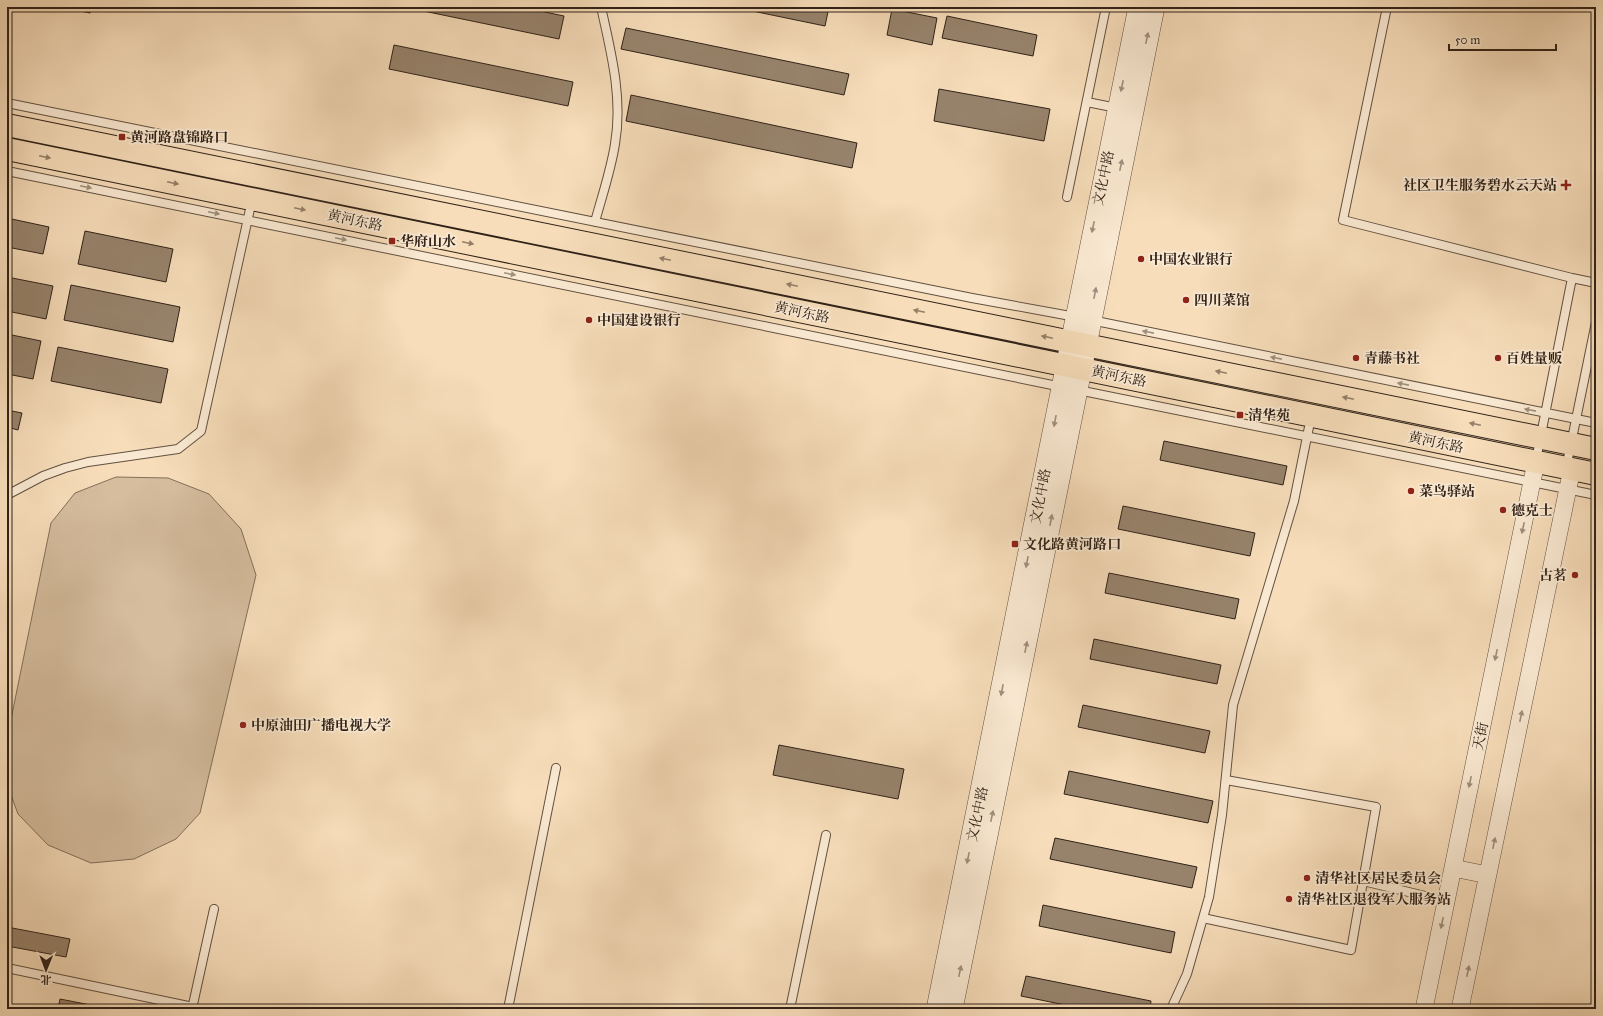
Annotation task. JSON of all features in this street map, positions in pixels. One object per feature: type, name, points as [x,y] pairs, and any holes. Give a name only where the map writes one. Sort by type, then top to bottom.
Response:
[{"type":"main road","name":"黄河东路","points":[[7,125],[1596,449]]},
{"type":"main road","name":"黄河东路","points":[[7,149],[1073,367],[1309,426],[1534,472],[1568,475],[1596,474]]},
{"type":"street","name":"文化中路","points":[[952,1009],[1002,767],[1078,343],[1118,108],[1139,7]]},
{"type":"street","name":"文化中路","points":[[1082,319],[1154,7]]},
{"type":"street","name":"文化中路","points":[[937,1009],[1069,389]]},
{"type":"street","name":"天街","points":[[1424,1009],[1534,472]]},
{"type":"street","points":[[1460,1009],[1568,475]]},
{"type":"street","points":[[1453,868],[1488,875]]},
{"type":"lane","points":[[595,222],[615,144],[616,123],[617,87],[601,7]]},
{"type":"lane","points":[[1067,197],[1106,7]]},
{"type":"lane","points":[[1387,7],[1343,220],[1596,283]]},
{"type":"lane","points":[[1086,102],[1118,108]]},
{"type":"lane","points":[[7,103],[1596,423]]},
{"type":"lane","points":[[7,171],[1069,389],[1309,426],[1294,501],[1233,706],[1222,815],[1209,897],[1187,974],[1171,1009]]},
{"type":"lane","points":[[7,500],[7,495],[43,476],[65,468],[88,462],[178,449],[201,431],[252,199]]},
{"type":"lane","points":[[1534,472],[1572,278]]},
{"type":"lane","points":[[1596,322],[1571,444],[1568,475],[1596,495]]},
{"type":"lane","points":[[508,1009],[556,768]]},
{"type":"lane","points":[[1203,918],[1351,950],[1376,807],[1226,780]]},
{"type":"lane","points":[[790,1009],[826,835]]},
{"type":"lane","points":[[1363,882],[1446,902]]},
{"type":"lane","points":[[7,968],[193,1008],[214,909]]},
{"type":"shaded area","points":[[116,477],[168,478],[209,494],[241,529],[256,575],[200,813],[176,839],[134,859],[91,863],[48,845],[18,814],[7,784],[7,739],[51,523],[75,493]]},
{"type":"building","points":[[61,7],[91,7],[90,13]]},
{"type":"building","points":[[404,7],[521,7],[564,16],[559,39]]},
{"type":"building","points":[[733,7],[829,7],[825,26]]},
{"type":"building","points":[[892,9],[937,18],[932,45],[887,35]]},
{"type":"building","points":[[947,16],[1037,35],[1033,56],[942,38]]},
{"type":"building","points":[[626,28],[849,74],[844,95],[621,49]]},
{"type":"building","points":[[394,45],[573,82],[568,106],[389,69]]},
{"type":"building","points":[[939,89],[1050,109],[1044,141],[934,121]]},
{"type":"building","points":[[631,95],[857,143],[852,168],[626,121]]},
{"type":"building","points":[[7,218],[49,227],[43,254],[7,247]]},
{"type":"building","points":[[85,231],[173,249],[166,282],[78,264]]},
{"type":"building","points":[[7,277],[53,286],[46,319],[7,311]]},
{"type":"building","points":[[71,285],[180,307],[173,342],[64,320]]},
{"type":"building","points":[[7,334],[41,341],[33,379],[7,374]]},
{"type":"building","points":[[58,347],[168,369],[161,403],[51,381]]},
{"type":"building","points":[[7,410],[22,413],[18,430],[7,427]]},
{"type":"building","points":[[1164,441],[1287,466],[1283,485],[1160,460]]},
{"type":"building","points":[[1123,506],[1255,533],[1250,556],[1118,529]]},
{"type":"building","points":[[1109,573],[1239,599],[1235,619],[1105,593]]},
{"type":"building","points":[[1094,639],[1221,665],[1217,684],[1090,659]]},
{"type":"building","points":[[1083,705],[1210,731],[1205,753],[1078,727]]},
{"type":"building","points":[[779,745],[904,769],[898,799],[773,775]]},
{"type":"building","points":[[1069,771],[1213,801],[1208,823],[1064,794]]},
{"type":"building","points":[[1055,838],[1197,867],[1192,888],[1050,859]]},
{"type":"building","points":[[1043,905],[1175,932],[1171,953],[1039,926]]},
{"type":"building","points":[[7,927],[70,939],[66,957],[7,946]]},
{"type":"building","points":[[1026,976],[1151,1001],[1150,1009],[1085,1009],[1021,996]]},
{"type":"building","points":[[60,999],[111,1009],[58,1009]]},
{"type":"place","name":"黄河路盘锦路口","points":[[122,137]]},
{"type":"place","name":"社区卫生服务碧水云天站","points":[[1566,185]]},
{"type":"place","name":"华府山水","points":[[392,241]]},
{"type":"place","name":"中国农业银行","points":[[1141,259]]},
{"type":"place","name":"四川菜馆","points":[[1186,300]]},
{"type":"place","name":"中国建设银行","points":[[589,320]]},
{"type":"place","name":"青藤书社","points":[[1356,358]]},
{"type":"place","name":"百姓量贩","points":[[1498,358]]},
{"type":"place","name":"清华苑","points":[[1240,415]]},
{"type":"place","name":"菜鸟驿站","points":[[1411,491]]},
{"type":"place","name":"德克士","points":[[1503,510]]},
{"type":"place","name":"文化路黄河路口","points":[[1015,544]]},
{"type":"place","name":"古茗","points":[[1575,575]]},
{"type":"place","name":"中原油田广播电视大学","points":[[243,725]]},
{"type":"place","name":"清华社区居民委员会","points":[[1307,878]]},
{"type":"place","name":"清华社区退役军人服务站","points":[[1289,899]]}]
